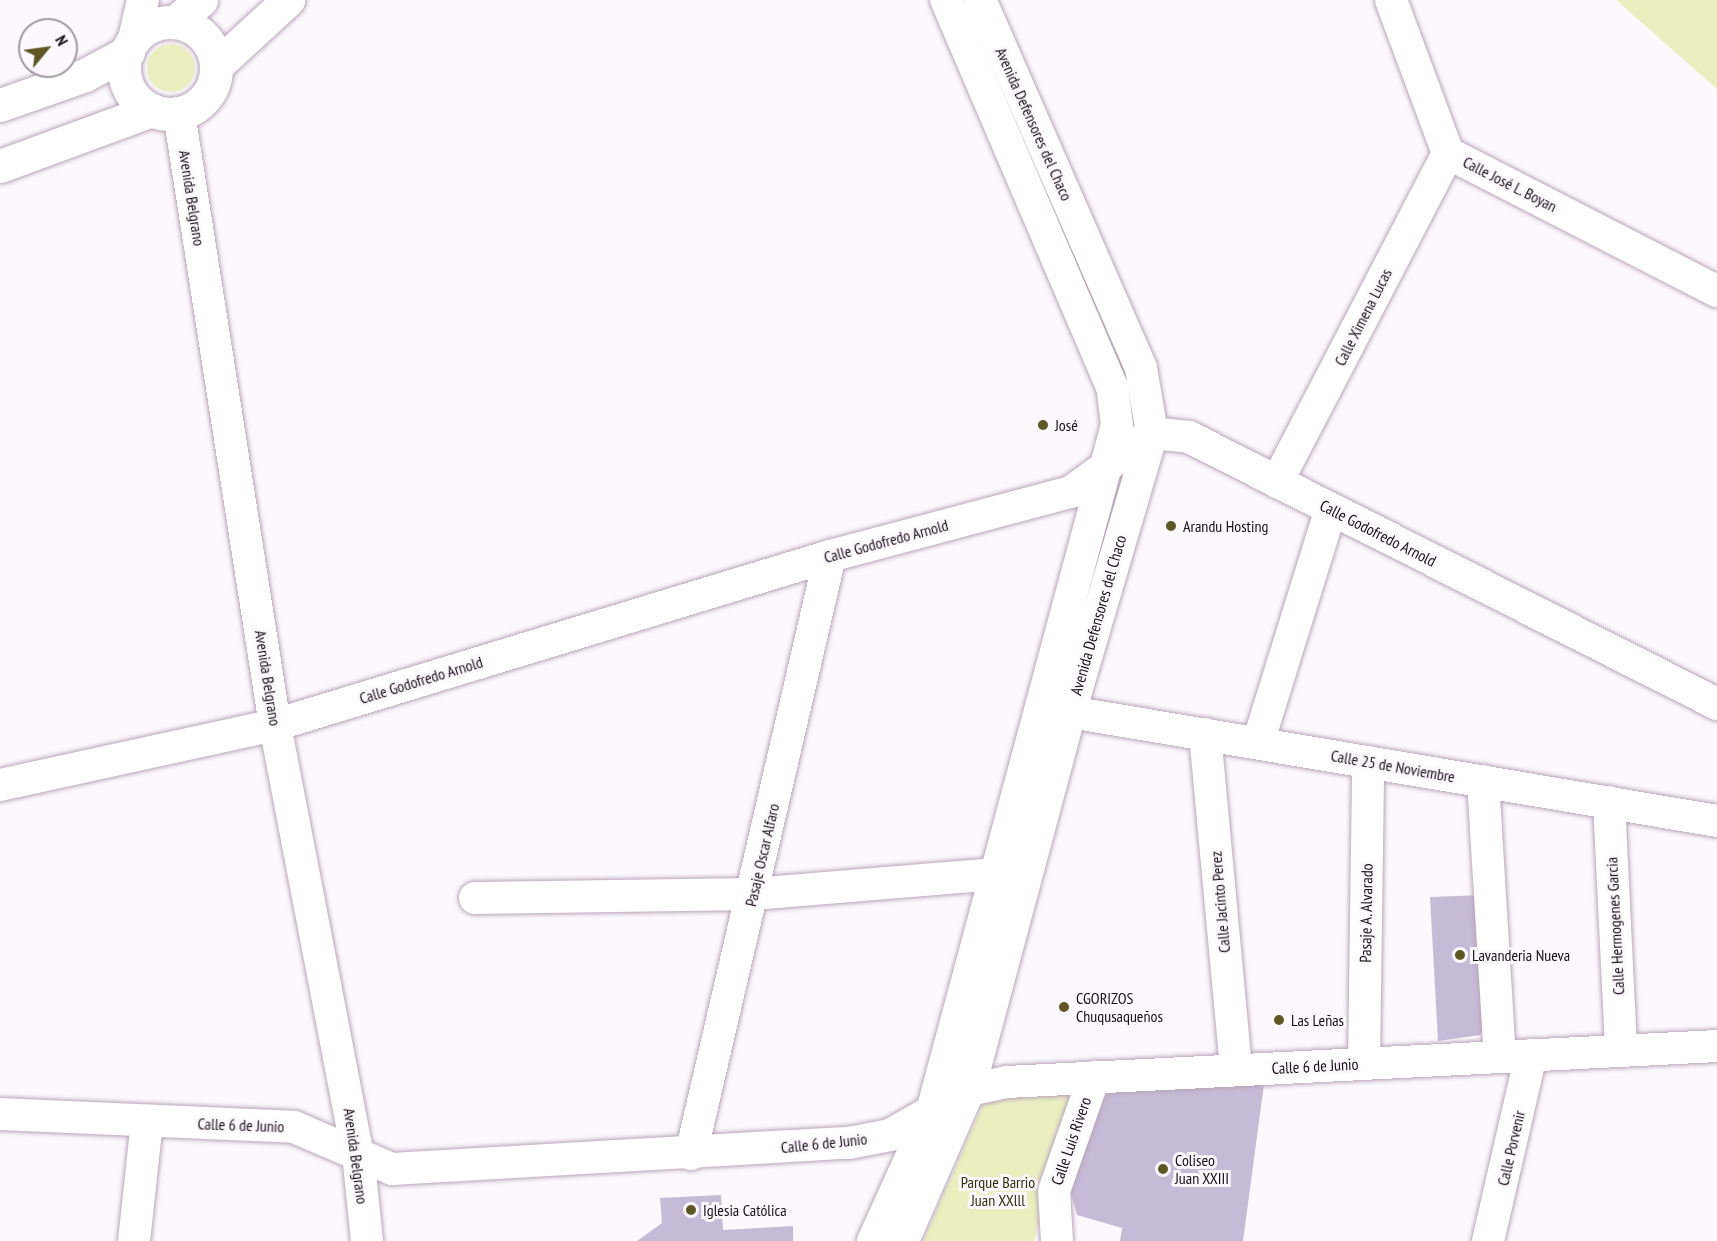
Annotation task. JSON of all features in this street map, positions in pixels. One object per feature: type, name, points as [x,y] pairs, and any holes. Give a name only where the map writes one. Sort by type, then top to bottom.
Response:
[{"type":"main road","points":[[0,105],[85,75],[131,46],[145,30],[169,15],[201,0]]},
{"type":"main road","points":[[0,166],[202,102],[216,66],[288,0]]},
{"type":"main road","points":[[169,15],[207,40],[216,66]]},
{"type":"main road","points":[[131,46],[126,79],[132,92],[166,112]]},
{"type":"street","points":[[131,46],[143,0]]},
{"type":"street","name":"Avenida Defensores del Chaco","points":[[873,1241],[932,1111],[1107,466],[1116,425],[1112,387],[946,0]]},
{"type":"street","name":"Avenida Defensores del Chaco","points":[[903,1241],[969,1090],[1070,712],[1152,433],[1141,368],[980,0]]},
{"type":"street","name":"Calle José L. Boyan","points":[[1391,0],[1448,153],[1717,291]]},
{"type":"street","name":"Avenida Belgrano","points":[[166,112],[275,725],[358,1154],[367,1241]]},
{"type":"street","name":"Calle Ximena Lucas","points":[[1277,482],[1448,153]]},
{"type":"street","name":"Calle Godofredo Arnold","points":[[0,785],[275,725],[830,556],[1071,492],[1152,433],[1189,437],[1717,704]]},
{"type":"street","points":[[1258,743],[1331,509]]},
{"type":"street","name":"Pasaje Oscar Alfaro","points":[[691,1154],[830,556]]},
{"type":"street","name":"Calle 25 de Noviembre","points":[[1070,712],[1717,820]]},
{"type":"street","name":"Calle Jacinto Perez","points":[[1205,734],[1236,1070]]},
{"type":"street","name":"Pasaje A. Alvarado","points":[[1364,1064],[1368,762]]},
{"type":"street","points":[[1484,781],[1500,1056]]},
{"type":"street","name":"Calle Hermogenes Garcia","points":[[1609,802],[1621,1050]]},
{"type":"street","points":[[474,898],[753,894],[996,874]]},
{"type":"street","name":"Calle 6 de Junio","points":[[0,1114],[294,1127],[392,1169],[691,1154],[849,1143],[890,1135],[969,1090],[1007,1082],[1717,1046]]},
{"type":"street","name":"Calle Porvenir","points":[[1488,1241],[1531,1055]]},
{"type":"street","name":"Calle Luis Rivero","points":[[1057,1241],[1054,1191],[1094,1077]]},
{"type":"street","points":[[134,1241],[147,1122]]},
{"type":"green space","points":[[1616,0],[1717,0],[1717,89]]},
{"type":"green space","points":[[166,44],[176,44],[191,54],[195,68],[194,77],[185,88],[176,92],[166,92],[151,82],[147,73],[147,63],[157,48]]},
{"type":"green space","name":"Parque Barrio Juan XXlll","points":[[1078,1088],[1034,1241],[923,1241],[985,1099]]},
{"type":"building","name":"Lavanderia Nueva","points":[[1482,895],[1492,1013],[1480,1035],[1438,1041],[1430,897]]},
{"type":"building","name":"Coliseo Juan XXIII","points":[[1264,1084],[1243,1241],[1120,1241],[1122,1228],[1077,1215],[1068,1182],[1091,1117],[1109,1091]]},
{"type":"building","name":"Iglesia Católica","points":[[721,1195],[723,1230],[793,1226],[793,1241],[637,1241],[662,1223],[660,1198]]},
{"type":"place","name":"José","points":[[1043,425]]},
{"type":"place","name":"Arandu Hosting","points":[[1171,526]]},
{"type":"place","name":"Lavanderia Nueva","points":[[1460,955]]},
{"type":"place","name":"CGORIZOS Chuqusaqueños","points":[[1064,1007]]},
{"type":"place","name":"Las Leñas","points":[[1279,1020]]},
{"type":"place","name":"Coliseo Juan XXIII","points":[[1163,1169]]},
{"type":"place","name":"Iglesia Católica","points":[[691,1210]]}]
